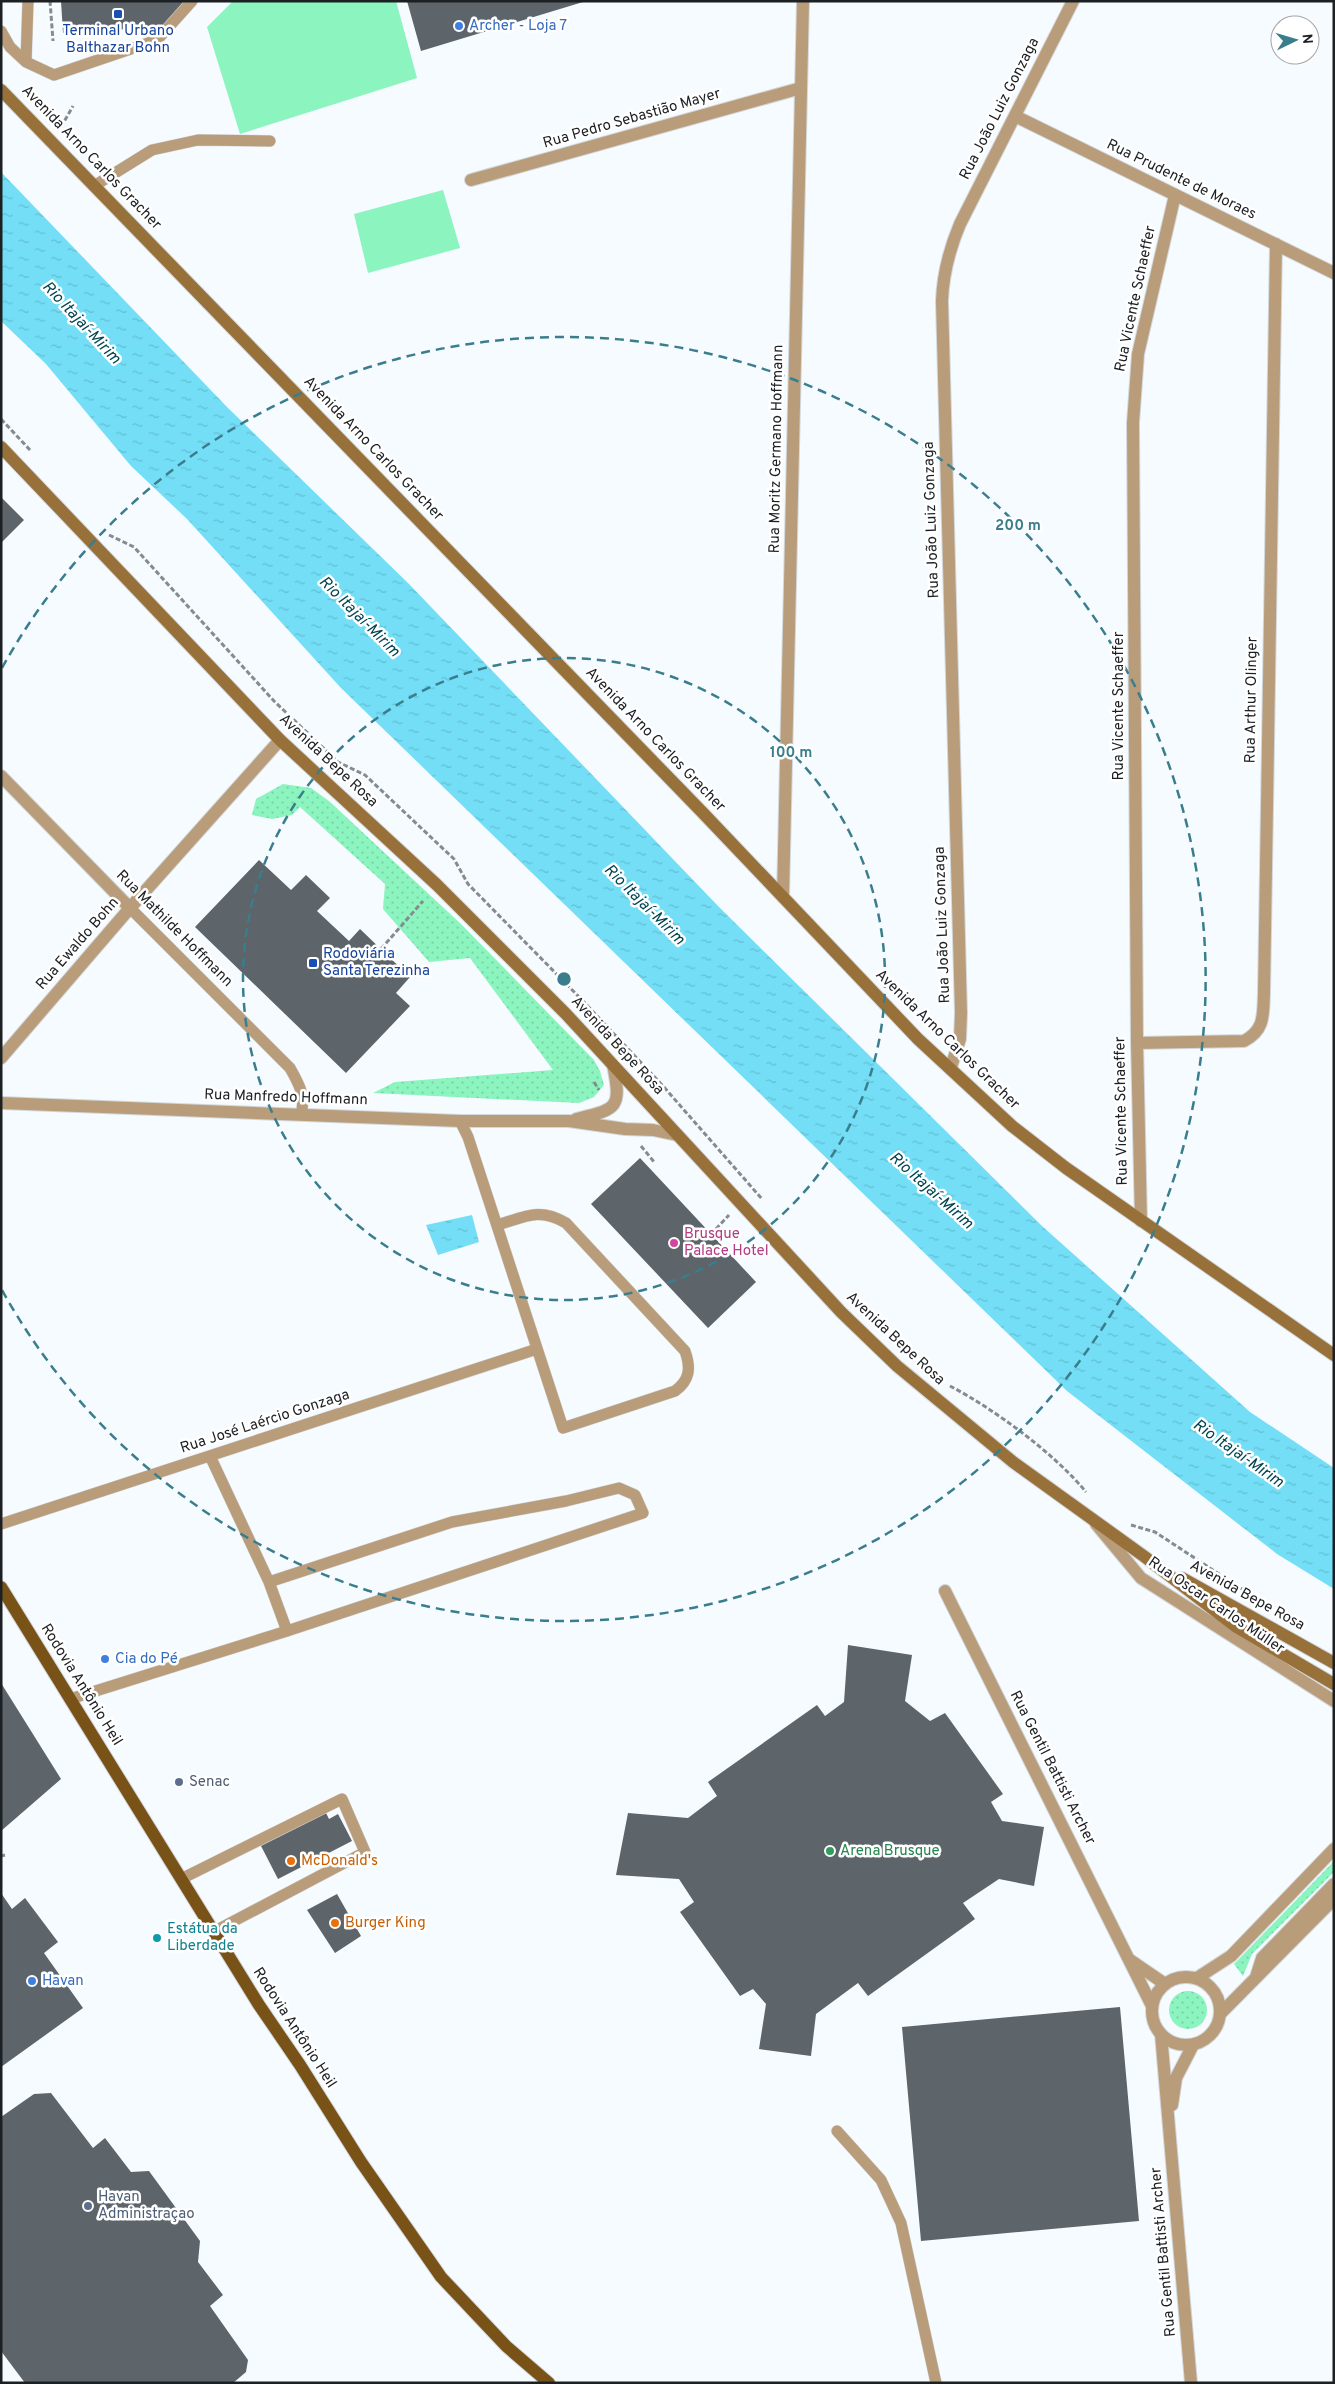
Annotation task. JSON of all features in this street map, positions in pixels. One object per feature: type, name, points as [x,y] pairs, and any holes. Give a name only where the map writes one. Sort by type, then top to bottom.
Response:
[{"type":"main road","name":"Avenida Arno Carlos Gracher","points":[[1,90],[783,897],[918,1039],[951,1067],[1012,1126],[1066,1168],[1333,1353]]},
{"type":"main road","name":"Avenida Bepe Rosa","points":[[1,447],[280,740],[437,885],[566,1014],[841,1312],[897,1366],[1013,1462],[1145,1557],[1235,1626],[1334,1684]]},
{"type":"main road","name":"Avenida Bepe Rosa","points":[[1145,1557],[1334,1663]]},
{"type":"main road","name":"Rodovia Antônio Heil","points":[[1,1587],[213,1932],[361,2162],[441,2277],[506,2346],[549,2383]]},
{"type":"street","name":"Rua Moritz Germano Hoffmann","points":[[783,897],[803,1]]},
{"type":"street","name":"Rua João Luiz Gonzaga","points":[[951,1067],[960,1039],[962,1013],[942,301],[943,275],[949,250],[960,224],[1073,1]]},
{"type":"street","name":"Rua Pedro Sebastião Mayer","points":[[471,180],[801,88]]},
{"type":"street","name":"Rua Prudente de Moraes","points":[[1015,116],[1334,273]]},
{"type":"street","name":"Rua Vicente Schaeffer","points":[[1141,1221],[1137,1043],[1134,394],[1144,324],[1175,194]]},
{"type":"street","name":"Rua Arthur Olinger","points":[[1137,1043],[1244,1042],[1255,1035],[1261,1025],[1264,993],[1276,244]]},
{"type":"street","name":"Rua Ewaldo Bohn","points":[[1,1058],[130,908],[280,740]]},
{"type":"street","name":"Rua Mathilde Hoffmann","points":[[1,776],[130,908]]},
{"type":"street","name":"Rua Manfredo Hoffmann","points":[[569,1121],[606,1112],[612,1108],[617,1095],[613,1065]]},
{"type":"street","name":"Rua Manfredo Hoffmann","points":[[1,1103],[460,1121],[569,1121],[677,1134]]},
{"type":"street","name":"Rua Oscar Carlos Müller","points":[[1094,1522],[1141,1578],[1334,1702]]},
{"type":"street","name":"Rua Gentil Battisti Archer","points":[[944,1591],[1152,2006]]},
{"type":"street","points":[[1197,1978],[1231,1956],[1334,1849]]},
{"type":"street","points":[[1255,1979],[1262,1958],[1334,1884]]},
{"type":"street","points":[[1221,2013],[1334,1899]]},
{"type":"street","name":"Rua Gentil Battisti Archer","points":[[1130,1960],[1165,1984]]},
{"type":"street","points":[[1182,1977],[1197,1978],[1209,1984],[1216,1992],[1220,2002],[1221,2013],[1218,2024],[1212,2034],[1203,2041],[1192,2045],[1181,2045],[1170,2041],[1161,2034],[1152,2016],[1152,2006],[1165,1984],[1182,1977]]},
{"type":"street","name":"Rua Gentil Battisti Archer","points":[[1161,2034],[1191,2383]]},
{"type":"street","name":"Rua Gentil Battisti Archer","points":[[1169,2119],[1176,2078],[1192,2045]]},
{"type":"lane","points":[[26,62],[28,1]]},
{"type":"lane","points":[[1,31],[10,47],[26,62],[54,75],[157,40],[192,1]]},
{"type":"lane","points":[[94,186],[152,150],[198,140],[270,141]]},
{"type":"lane","name":"Rua Mathilde Hoffmann","points":[[130,908],[290,1068],[303,1092],[304,1105],[301,1114]]},
{"type":"lane","points":[[460,1121],[468,1137],[563,1428],[675,1392],[683,1385],[689,1375],[689,1362],[685,1351],[566,1223],[552,1215],[538,1214],[497,1225]]},
{"type":"lane","name":"Rua José Laércio Gonzaga","points":[[1,1524],[537,1350]]},
{"type":"lane","points":[[210,1456],[269,1582],[287,1631]]},
{"type":"lane","points":[[70,1699],[287,1631],[643,1513],[635,1495],[619,1488],[566,1501],[452,1522],[269,1582]]},
{"type":"lane","points":[[181,1879],[342,1800],[365,1852],[213,1932]]},
{"type":"lane","points":[[838,2131],[881,2180],[901,2223],[936,2383]]},
{"type":"path","points":[[50,1],[53,41]]},
{"type":"path","points":[[52,143],[73,106]]},
{"type":"path","points":[[1,419],[35,455]]},
{"type":"path","points":[[108,534],[134,547],[274,701],[338,762],[365,775],[454,859],[468,884],[583,1000],[663,1086],[768,1205]]},
{"type":"path","points":[[381,948],[423,901]]},
{"type":"path","points":[[594,1082],[600,1092]]},
{"type":"path","points":[[637,1142],[655,1163]]},
{"type":"path","points":[[949,1386],[979,1401],[1069,1471],[1092,1500]]},
{"type":"path","points":[[1126,1523],[1155,1532],[1252,1596]]},
{"type":"green space","points":[[233,1],[396,1],[417,78],[240,134],[207,27]]},
{"type":"green space","points":[[443,190],[460,248],[368,273],[354,214]]},
{"type":"green space","points":[[283,784],[311,788],[329,801],[461,924],[594,1060],[604,1085],[594,1097],[579,1103],[373,1093],[395,1082],[553,1070],[470,958],[429,962],[383,909],[385,884],[300,807],[292,815],[272,819],[252,815],[256,799]]},
{"type":"green space","points":[[1334,1861],[1334,1872],[1252,1954],[1243,1976],[1234,1964]]},
{"type":"green space","points":[[1188,1991],[1201,1997],[1207,2010],[1201,2023],[1188,2029],[1175,2023],[1169,2010],[1175,1997]]},
{"type":"water","name":"Rio Itajaí-Mirim","points":[[1,172],[227,407],[409,584],[718,906],[1042,1226],[1250,1412],[1334,1468],[1334,1589],[1277,1554],[1067,1391],[341,688],[187,519],[131,466],[46,364],[1,321]]},
{"type":"water","points":[[472,1215],[479,1242],[438,1255],[426,1225]]},
{"type":"building","name":"Terminal Urbano Balthazar Bohn","points":[[61,1],[185,1],[163,27],[63,33]]},
{"type":"building","name":"Archer - Loja 7","points":[[407,1],[583,1],[583,2],[421,51]]},
{"type":"building","points":[[1,497],[24,520],[1,543]]},
{"type":"building","name":"Rodoviária Santa Terezinha","points":[[259,860],[291,890],[306,875],[330,898],[317,911],[349,941],[360,929],[410,977],[396,993],[410,1006],[346,1073],[195,927]]},
{"type":"building","name":"Brusque Palace Hotel","points":[[640,1158],[756,1282],[708,1328],[591,1204]]},
{"type":"building","name":"Arena Brusque","points":[[848,1645],[912,1655],[905,1701],[930,1721],[945,1713],[1003,1794],[991,1802],[1002,1821],[1044,1827],[1034,1886],[999,1879],[963,1903],[975,1919],[868,1996],[858,1983],[816,2014],[811,2056],[759,2049],[766,2004],[753,1989],[740,1996],[680,1912],[694,1902],[679,1879],[616,1875],[628,1813],[688,1818],[717,1796],[708,1782],[817,1705],[825,1716],[844,1702]]},
{"type":"building","points":[[1,1683],[61,1779],[1,1831]]},
{"type":"building","name":"McDonald's","points":[[325,1811],[329,1819],[338,1814],[352,1841],[278,1879],[260,1844]]},
{"type":"building","name":"Havan","points":[[1,1893],[12,1909],[25,1898],[58,1942],[44,1953],[83,2008],[1,2067]]},
{"type":"building","name":"Burger King","points":[[337,1894],[361,1936],[335,1953],[307,1910]]},
{"type":"building","points":[[1120,2007],[1139,2221],[921,2241],[902,2027]]},
{"type":"building","name":"Havan Administraçao","points":[[51,2093],[93,2148],[105,2138],[131,2172],[149,2171],[200,2241],[198,2262],[223,2295],[210,2306],[248,2360],[246,2372],[233,2383],[25,2383],[1,2351],[1,2117],[34,2094]]},
{"type":"place","name":"Terminal Urbano Balthazar Bohn","points":[[118,14]]},
{"type":"place","name":"Archer - Loja 7","points":[[459,26]]},
{"type":"place","name":"Rodoviária Santa Terezinha","points":[[313,963]]},
{"type":"place","name":"Brusque Palace Hotel","points":[[674,1243]]},
{"type":"place","name":"Cia do Pé","points":[[105,1659]]},
{"type":"place","name":"Senac","points":[[179,1782]]},
{"type":"place","name":"Arena Brusque","points":[[830,1851]]},
{"type":"place","name":"McDonald's","points":[[291,1861]]},
{"type":"place","name":"Burger King","points":[[335,1923]]},
{"type":"place","name":"Estátua da Liberdade","points":[[157,1938]]},
{"type":"place","name":"Havan","points":[[32,1981]]},
{"type":"place","name":"Havan Administraçao","points":[[88,2206]]}]
